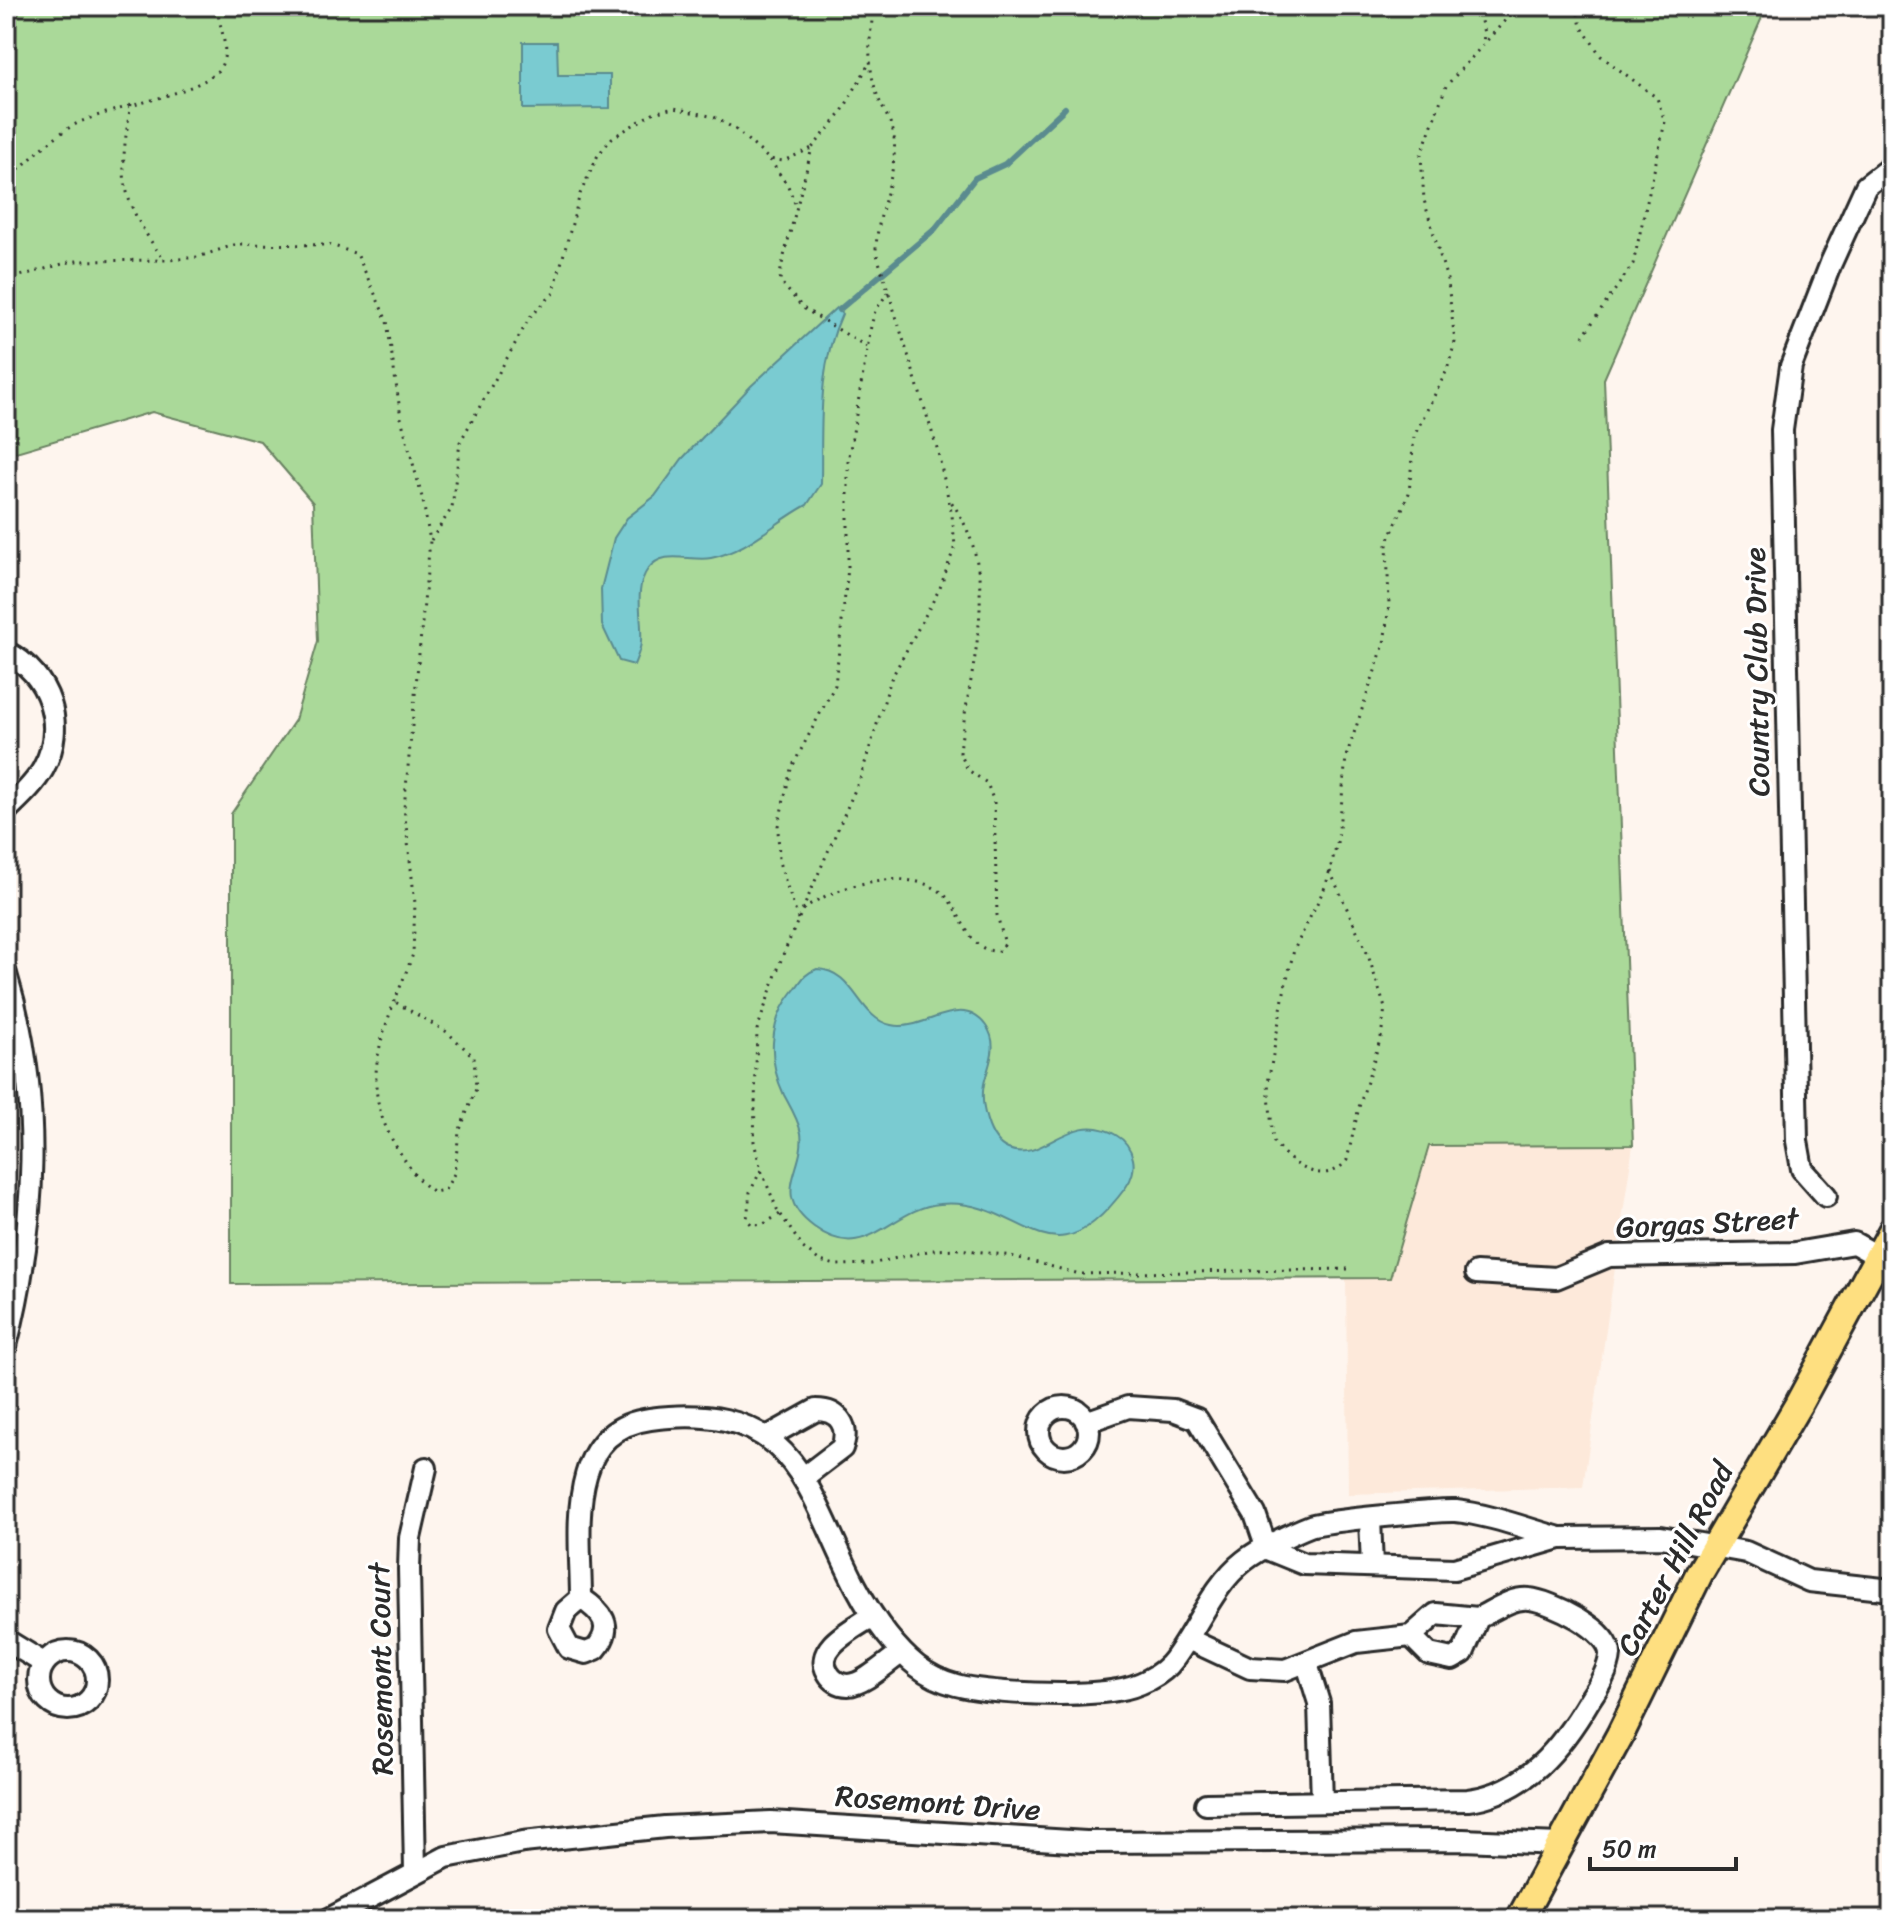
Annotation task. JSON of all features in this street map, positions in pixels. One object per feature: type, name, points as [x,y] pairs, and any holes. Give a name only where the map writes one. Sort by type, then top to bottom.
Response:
[{"type":"main road","name":"Carter Hill Road","points":[[1520,1919],[1716,1546],[1884,1261],[1892,1231]]},
{"type":"street","name":"Country Club Drive","points":[[1826,1196],[1802,1169],[1797,1141],[1783,419],[1791,366],[1859,197],[1877,175],[1892,166]]},
{"type":"street","points":[[6,652],[23,662],[44,688],[55,721],[55,735],[42,771],[6,811]]},
{"type":"street","points":[[6,974],[28,1082],[32,1179],[24,1262],[6,1346]]},
{"type":"street","name":"Gorgas Street","points":[[1476,1273],[1556,1278],[1609,1256],[1748,1251],[1795,1253],[1854,1243],[1884,1261]]},
{"type":"street","points":[[1086,1422],[1128,1407],[1173,1410],[1197,1419],[1255,1514],[1267,1549],[1304,1564],[1454,1569],[1560,1538]]},
{"type":"street","points":[[769,1436],[816,1410],[834,1413],[841,1420],[845,1429],[842,1448],[804,1477]]},
{"type":"street","points":[[581,1598],[580,1495],[583,1476],[593,1455],[608,1437],[640,1421],[717,1416],[769,1436],[804,1477],[872,1616],[901,1653],[928,1674],[960,1686],[1098,1692],[1128,1687],[1159,1673],[1188,1639],[1244,1561],[1312,1524],[1455,1511],[1560,1538],[1661,1537],[1716,1546],[1746,1552],[1809,1581],[1892,1590]]},
{"type":"street","name":"Rosemont Court","points":[[415,1871],[409,1569],[410,1538],[426,1468]]},
{"type":"street","points":[[1370,1519],[1372,1566]]},
{"type":"street","points":[[1188,1639],[1250,1668],[1270,1671],[1307,1664],[1356,1642],[1411,1636],[1436,1614],[1478,1618],[1514,1601],[1529,1599],[1595,1629],[1605,1639],[1610,1657],[1572,1729],[1555,1751],[1512,1786],[1484,1798],[1206,1804]]},
{"type":"street","points":[[872,1616],[830,1646],[824,1655],[824,1667],[831,1678],[847,1685],[858,1682],[901,1653]]},
{"type":"street","points":[[1411,1636],[1438,1659],[1452,1659],[1463,1653],[1478,1618]]},
{"type":"street","points":[[6,1640],[42,1662]]},
{"type":"street","points":[[1307,1664],[1319,1703],[1322,1802]]},
{"type":"street","name":"Rosemont Drive","points":[[329,1919],[446,1857],[523,1842],[665,1827],[771,1822],[1086,1842],[1463,1840],[1560,1844]]},
{"type":"path","points":[[6,179],[72,126],[131,104],[192,88],[213,77],[220,68],[225,50],[217,6]]},
{"type":"path","points":[[875,6],[870,62],[873,83],[894,136],[894,168],[878,219],[878,257],[948,497],[955,533],[950,563],[895,670],[861,776],[803,909],[757,1030],[754,1142],[761,1170],[780,1214],[803,1248],[820,1261],[836,1265],[871,1264],[932,1250],[960,1249],[1011,1256],[1080,1274],[1349,1269]]},
{"type":"path","points":[[1477,6],[1484,33],[1483,46]]},
{"type":"path","points":[[1330,871],[1378,980],[1385,1021],[1347,1160],[1336,1170],[1324,1173],[1300,1168],[1273,1141],[1268,1083],[1294,950],[1330,871],[1338,839],[1346,757],[1384,644],[1389,605],[1387,544],[1409,493],[1418,425],[1447,370],[1455,342],[1448,283],[1424,200],[1421,155],[1446,86],[1518,6]]},
{"type":"path","points":[[1576,6],[1581,26],[1601,56],[1657,98],[1665,122],[1633,264],[1583,336]]},
{"type":"path","points":[[867,347],[816,316],[789,295],[780,281],[812,148],[840,115],[870,62]]},
{"type":"path","points":[[131,104],[122,165],[123,183],[129,205],[165,260]]},
{"type":"path","points":[[430,541],[452,508],[460,442],[530,317],[553,294],[580,194],[598,155],[612,138],[653,113],[688,109],[714,117],[735,129],[769,159],[788,186],[796,206]]},
{"type":"path","points":[[769,159],[783,161],[812,148]]},
{"type":"path","points":[[6,280],[73,261],[198,257],[237,244],[256,242],[331,245],[357,254],[387,321],[401,418],[430,541],[404,808],[415,903],[415,939],[375,1057],[373,1085],[387,1134],[422,1184],[434,1192],[440,1192],[452,1181],[459,1132],[476,1089],[474,1057],[447,1032],[395,1002]]},
{"type":"path","points":[[799,921],[779,862],[778,826],[791,769],[835,685],[848,568],[848,462],[875,311],[888,289]]},
{"type":"path","points":[[803,909],[839,888],[907,881],[937,889],[949,899],[967,934],[984,948],[1000,951],[1005,944],[997,915],[994,802],[987,783],[968,770],[960,753],[983,610],[966,528],[948,497]]},
{"type":"path","points":[[761,1170],[750,1192],[747,1219],[751,1224],[762,1225],[780,1214]]},
{"type":"shaded area","points":[[1633,1145],[1583,1487],[1348,1494],[1346,1278],[1390,1278],[1428,1146]]},
{"type":"green space","points":[[6,6],[1767,6],[1604,379],[1633,1145],[1429,1146],[1390,1278],[231,1284],[231,814],[295,720],[318,641],[313,503],[260,441],[152,412],[6,455]]},
{"type":"water","points":[[523,42],[557,42],[558,75],[610,75],[610,108],[523,109]]},
{"type":"water","points":[[836,308],[842,314],[828,355],[825,376],[821,418],[821,484],[807,505],[737,549],[711,558],[669,557],[654,563],[643,577],[641,586],[639,653],[634,665],[619,661],[602,625],[601,589],[614,538],[627,518],[655,496],[682,459],[751,386]]},
{"type":"water","points":[[817,969],[840,977],[871,1013],[891,1025],[916,1024],[953,1012],[976,1016],[986,1026],[992,1040],[983,1101],[987,1121],[1001,1145],[1021,1152],[1071,1132],[1100,1128],[1119,1137],[1131,1152],[1133,1170],[1126,1187],[1099,1218],[1076,1233],[1055,1237],[969,1205],[940,1204],[922,1208],[864,1238],[849,1240],[833,1237],[814,1227],[801,1215],[791,1192],[801,1133],[775,1069],[773,1042],[784,1005],[808,973]]},
{"type":"waterway","points":[[839,310],[935,229],[975,178],[1005,164],[1065,108]]}]
